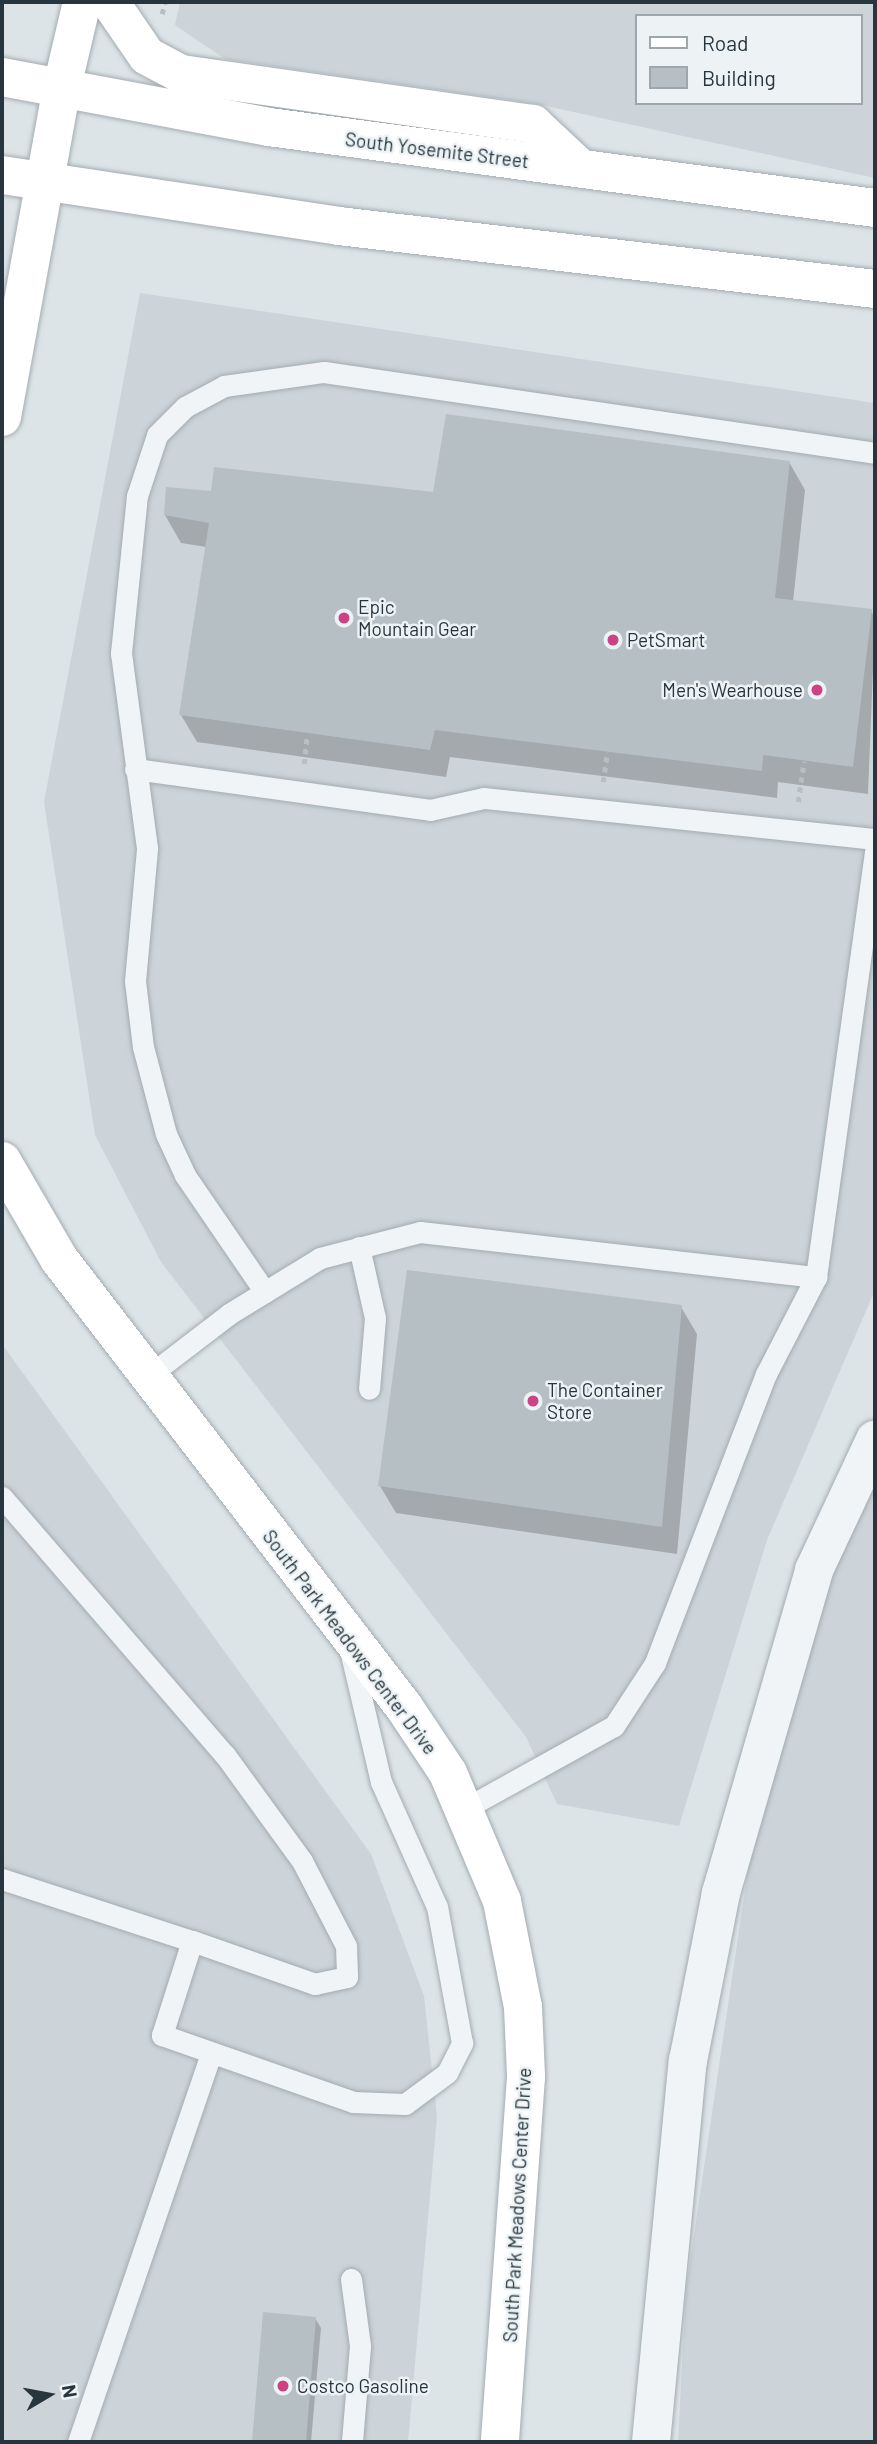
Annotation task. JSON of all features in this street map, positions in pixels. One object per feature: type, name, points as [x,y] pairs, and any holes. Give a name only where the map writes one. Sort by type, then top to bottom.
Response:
[{"type":"main road","points":[[2,417],[43,183],[82,2]]},
{"type":"main road","points":[[110,2],[147,56],[181,74],[533,124],[580,167]]},
{"type":"main road","name":"South Yosemite Street","points":[[2,77],[61,91],[269,127],[875,208]]},
{"type":"main road","points":[[2,175],[503,247],[875,289]]},
{"type":"main road","name":"South Park Meadows Center Drive","points":[[2,1161],[60,1259],[147,1377],[412,1718],[464,1809],[502,1901],[523,2007],[522,2185],[500,2442]]},
{"type":"street","points":[[651,2442],[688,2061],[721,1893],[814,1570],[875,1440]]},
{"type":"lane","points":[[265,1292],[185,1175],[166,1134],[143,1047],[135,981],[147,848],[121,653],[142,471],[171,419],[224,386],[324,372],[875,453]]},
{"type":"lane","points":[[135,769],[430,810],[484,798],[875,839]]},
{"type":"lane","points":[[464,1809],[586,1747],[637,1698],[766,1374],[816,1278],[875,850]]},
{"type":"lane","points":[[147,1377],[265,1292],[320,1258],[420,1232],[816,1278]]},
{"type":"lane","points":[[359,1248],[374,1318],[369,1389]]},
{"type":"lane","points":[[2,1497],[225,1755],[302,1861],[349,1965],[347,1977],[314,1984],[2,1879]]},
{"type":"lane","points":[[192,1941],[162,2035],[210,2056],[353,2102],[405,2104],[447,2073],[462,2043],[437,1908],[381,1782],[345,1631]]},
{"type":"lane","points":[[78,2442],[210,2056]]},
{"type":"lane","points":[[351,2279],[360,2346],[352,2442]]},
{"type":"path","points":[[795,831],[804,761]]},
{"type":"shaded area","points":[[180,2],[875,2],[875,178],[537,104],[225,59],[175,25]]},
{"type":"shaded area","points":[[140,293],[875,403],[875,1290],[767,1540],[679,1826],[557,1804],[526,1737],[161,1262],[95,1135],[44,802]]},
{"type":"shaded area","points":[[2,1344],[371,1854],[424,1996],[437,2117],[408,2442],[2,2442]]},
{"type":"shaded area","points":[[875,1454],[875,2442],[678,2442],[686,2289],[749,1863],[843,1527]]},
{"type":"building","points":[[446,414],[790,461],[775,598],[872,609],[853,767],[763,755],[762,771],[435,730],[430,750],[179,715],[209,523],[164,515],[166,487],[211,491],[214,467],[433,492]]},
{"type":"building","points":[[407,1270],[682,1305],[662,1527],[378,1486]]},
{"type":"building","points":[[263,2312],[316,2317],[306,2442],[252,2442]]},
{"type":"place","name":"Epic Mountain Gear","points":[[344,618]]},
{"type":"place","name":"PetSmart","points":[[613,640]]},
{"type":"place","name":"Men's Wearhouse","points":[[817,690]]},
{"type":"place","name":"The Container Store","points":[[533,1401]]},
{"type":"place","name":"Costco Gasoline","points":[[283,2386]]}]
